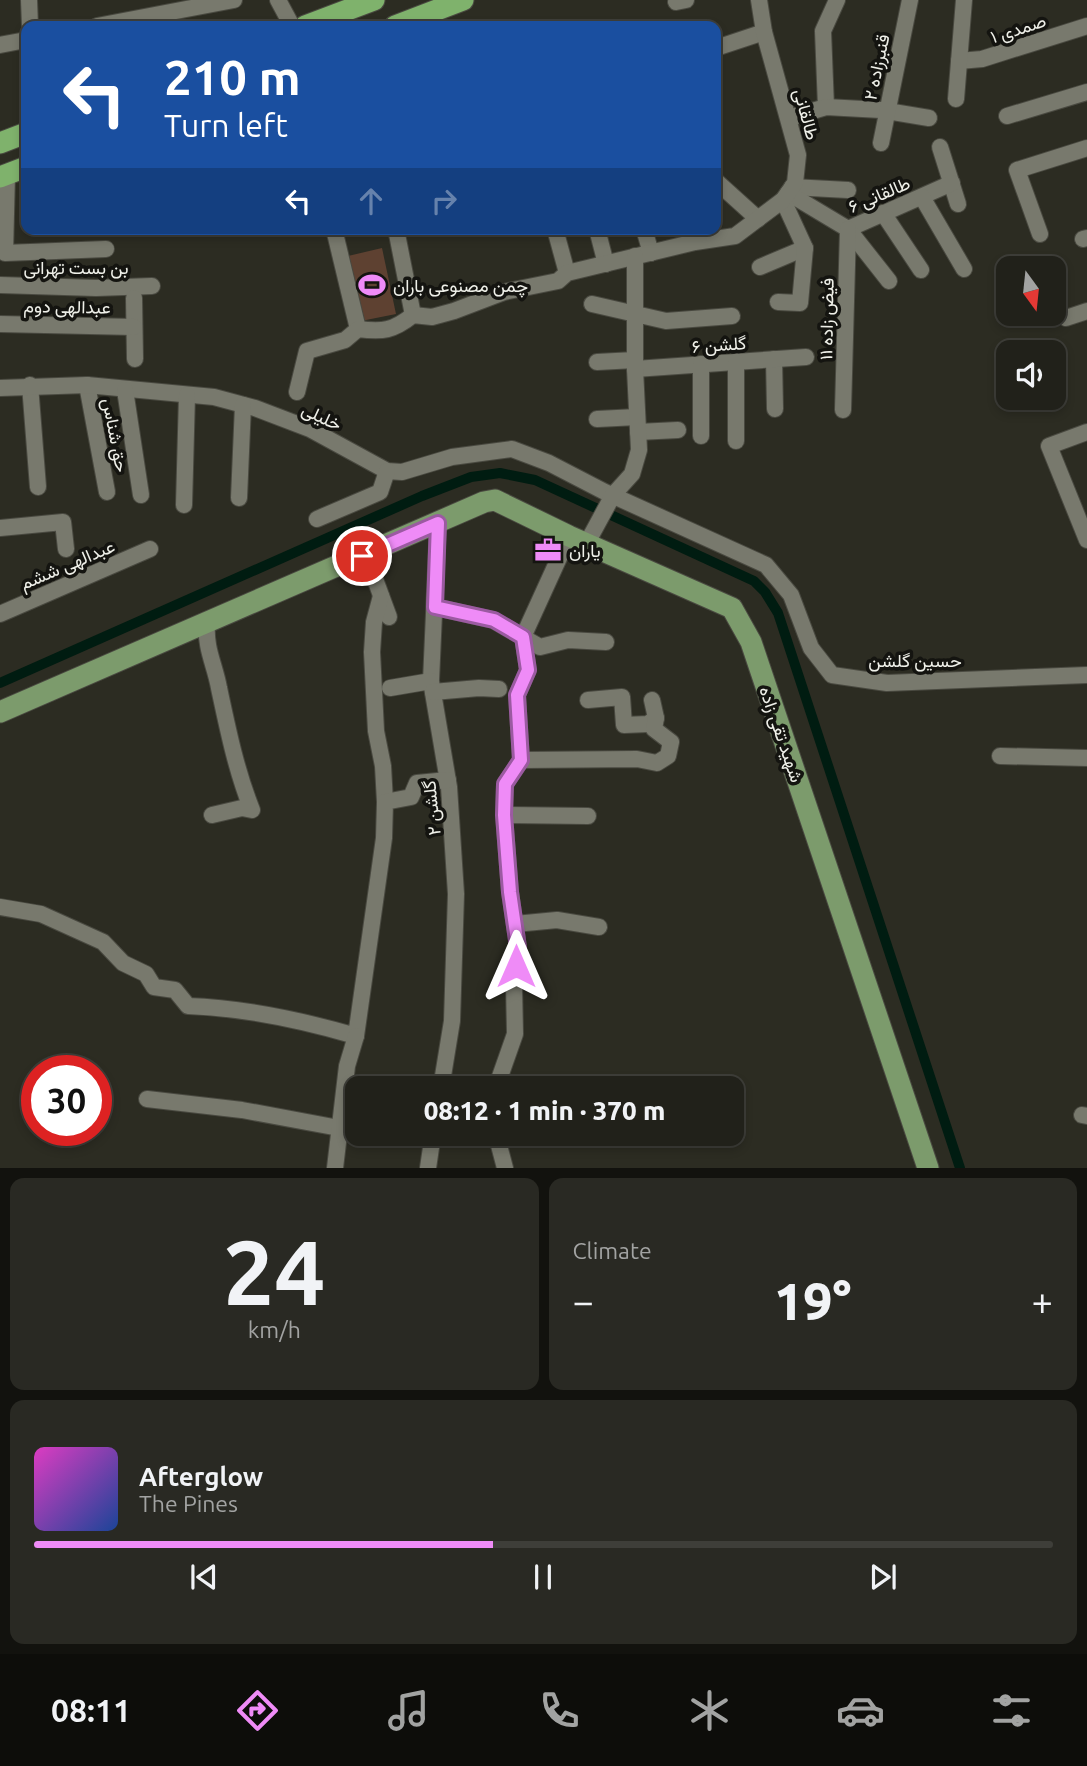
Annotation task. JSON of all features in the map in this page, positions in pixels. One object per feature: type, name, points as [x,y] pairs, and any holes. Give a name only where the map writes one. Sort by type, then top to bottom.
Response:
[{"type":"highway","points":[[318,21],[373,0]]},
{"type":"highway","points":[[408,21],[463,0]]},
{"type":"highway","points":[[0,143],[21,135]]},
{"type":"main road","name":"شهید تقی زاده","points":[[0,712],[484,502],[495,500],[732,608],[754,653],[928,1167]]},
{"type":"street","points":[[29,0],[30,21]]},
{"type":"street","points":[[127,21],[234,0]]},
{"type":"street","points":[[278,0],[289,21]]},
{"type":"street","name":"طالقانی","points":[[759,0],[764,32],[798,155],[795,183],[788,193]]},
{"type":"street","points":[[826,107],[823,31],[836,0]]},
{"type":"street","name":"قنبرزاده ۲","points":[[881,143],[910,0]]},
{"type":"street","points":[[956,99],[964,0]]},
{"type":"street","name":"صمدی ۱","points":[[959,61],[982,59],[1087,26]]},
{"type":"street","points":[[721,46],[764,32]]},
{"type":"street","points":[[0,45],[21,41]]},
{"type":"street","points":[[1007,116],[1087,92]]},
{"type":"street","points":[[789,118],[826,107],[886,111],[929,118]]},
{"type":"street","points":[[940,147],[958,204]]},
{"type":"street","points":[[1040,234],[1017,170],[1087,148]]},
{"type":"street","points":[[11,173],[5,253],[106,248]]},
{"type":"street","name":"طالقانی ۶","points":[[788,193],[848,229],[951,183]]},
{"type":"street","points":[[721,186],[758,219]]},
{"type":"street","points":[[297,392],[307,351],[345,340],[358,330],[384,332],[401,325],[413,315],[432,317],[454,311],[504,292],[558,281],[567,273],[643,255],[693,236],[735,236],[788,193],[848,190]]},
{"type":"street","points":[[778,302],[800,303],[805,248],[788,193]]},
{"type":"street","points":[[922,197],[964,269]]},
{"type":"street","points":[[883,214],[921,270]]},
{"type":"street","points":[[848,229],[889,281]]},
{"type":"street","name":"فیض زاده ۱۱","points":[[843,410],[848,229]]},
{"type":"street","points":[[335,235],[358,330]]},
{"type":"street","points":[[397,235],[413,315]]},
{"type":"street","points":[[557,235],[567,273]]},
{"type":"street","points":[[599,235],[606,264]]},
{"type":"street","points":[[500,1076],[514,1034],[514,985],[518,947],[504,815],[505,784],[521,760],[517,695],[528,670],[523,637],[578,540],[632,474],[639,450],[635,313],[644,235]]},
{"type":"street","points":[[760,268],[805,248]]},
{"type":"street","name":"بن بست تهرانی","points":[[0,285],[96,288],[152,286]]},
{"type":"street","points":[[134,298],[135,359]]},
{"type":"street","points":[[592,304],[666,321],[732,316]]},
{"type":"street","points":[[1066,318],[1087,311]]},
{"type":"street","name":"عبدالهی دوم","points":[[0,324],[134,327]]},
{"type":"street","name":"گلشن ۶","points":[[597,362],[701,365],[806,357]]},
{"type":"street","points":[[774,359],[775,410]]},
{"type":"street","points":[[736,362],[736,441]]},
{"type":"street","points":[[701,365],[701,436]]},
{"type":"street","points":[[30,385],[38,487]]},
{"type":"street","name":"خلیلی","points":[[0,387],[87,385],[214,397],[310,429],[387,471]]},
{"type":"street","name":"حق شناس","points":[[87,385],[107,492]]},
{"type":"street","points":[[125,390],[141,495]]},
{"type":"street","points":[[184,505],[187,395]]},
{"type":"street","points":[[239,498],[243,405]]},
{"type":"street","points":[[597,419],[678,430]]},
{"type":"street","points":[[1087,432],[1049,446],[1087,540]]},
{"type":"street","points":[[317,519],[380,492],[387,471],[402,472],[452,457],[512,449],[549,463],[613,495]]},
{"type":"street","name":"حسین گلشن","points":[[613,495],[766,565],[792,595],[811,648],[832,675],[887,682],[1087,675]]},
{"type":"street","points":[[0,528],[63,522],[66,549]]},
{"type":"street","name":"گلشن ۲","points":[[438,523],[432,687],[448,780],[456,894],[452,1021],[443,1076]]},
{"type":"street","name":"عبدالهی ششم","points":[[0,614],[150,549]]},
{"type":"street","points":[[362,556],[372,571],[389,617]]},
{"type":"street","points":[[335,1167],[347,1066],[356,1036],[384,838],[383,766],[376,731],[372,652],[374,622],[381,596]]},
{"type":"street","points":[[435,607],[494,620],[540,646],[568,640],[606,642]]},
{"type":"street","points":[[207,624],[205,642],[219,686],[229,739],[252,810],[242,808],[212,815]]},
{"type":"street","points":[[390,688],[499,689]]},
{"type":"street","points":[[588,700],[622,697],[624,725],[648,724],[656,718]]},
{"type":"street","points":[[521,760],[637,759],[657,763],[668,756],[671,742],[653,729],[656,718],[652,700]]},
{"type":"street","points":[[1000,756],[1087,758]]},
{"type":"street","points":[[385,802],[411,797],[417,783],[448,780]]},
{"type":"street","points":[[504,815],[587,816]]},
{"type":"street","points":[[0,907],[41,914],[103,942],[123,963],[146,974],[154,987],[175,990],[188,1006],[213,1007],[298,1020],[356,1036]]},
{"type":"street","points":[[514,924],[557,920],[599,927]]},
{"type":"street","points":[[147,1099],[242,1110],[339,1128]]},
{"type":"street","points":[[428,1167],[431,1146]]},
{"type":"street","points":[[499,1146],[505,1167]]},
{"type":"shaded area","name":"چمن مصنوعی باران","points":[[382,248],[396,314],[361,321],[348,256]]},
{"type":"waterway","points":[[0,683],[422,496],[471,477],[500,473],[535,480],[754,581],[765,592],[778,613],[960,1168]]},
{"type":"place","name":"چمن مصنوعی باران","points":[[372,285]]},
{"type":"place","name":"یاران","points":[[548,550]]},
{"type":"route","points":[[362,556],[438,523],[435,607],[494,620],[523,637],[528,670],[517,695],[521,760],[505,784],[504,815],[510,892],[518,947],[516,966]]}]
